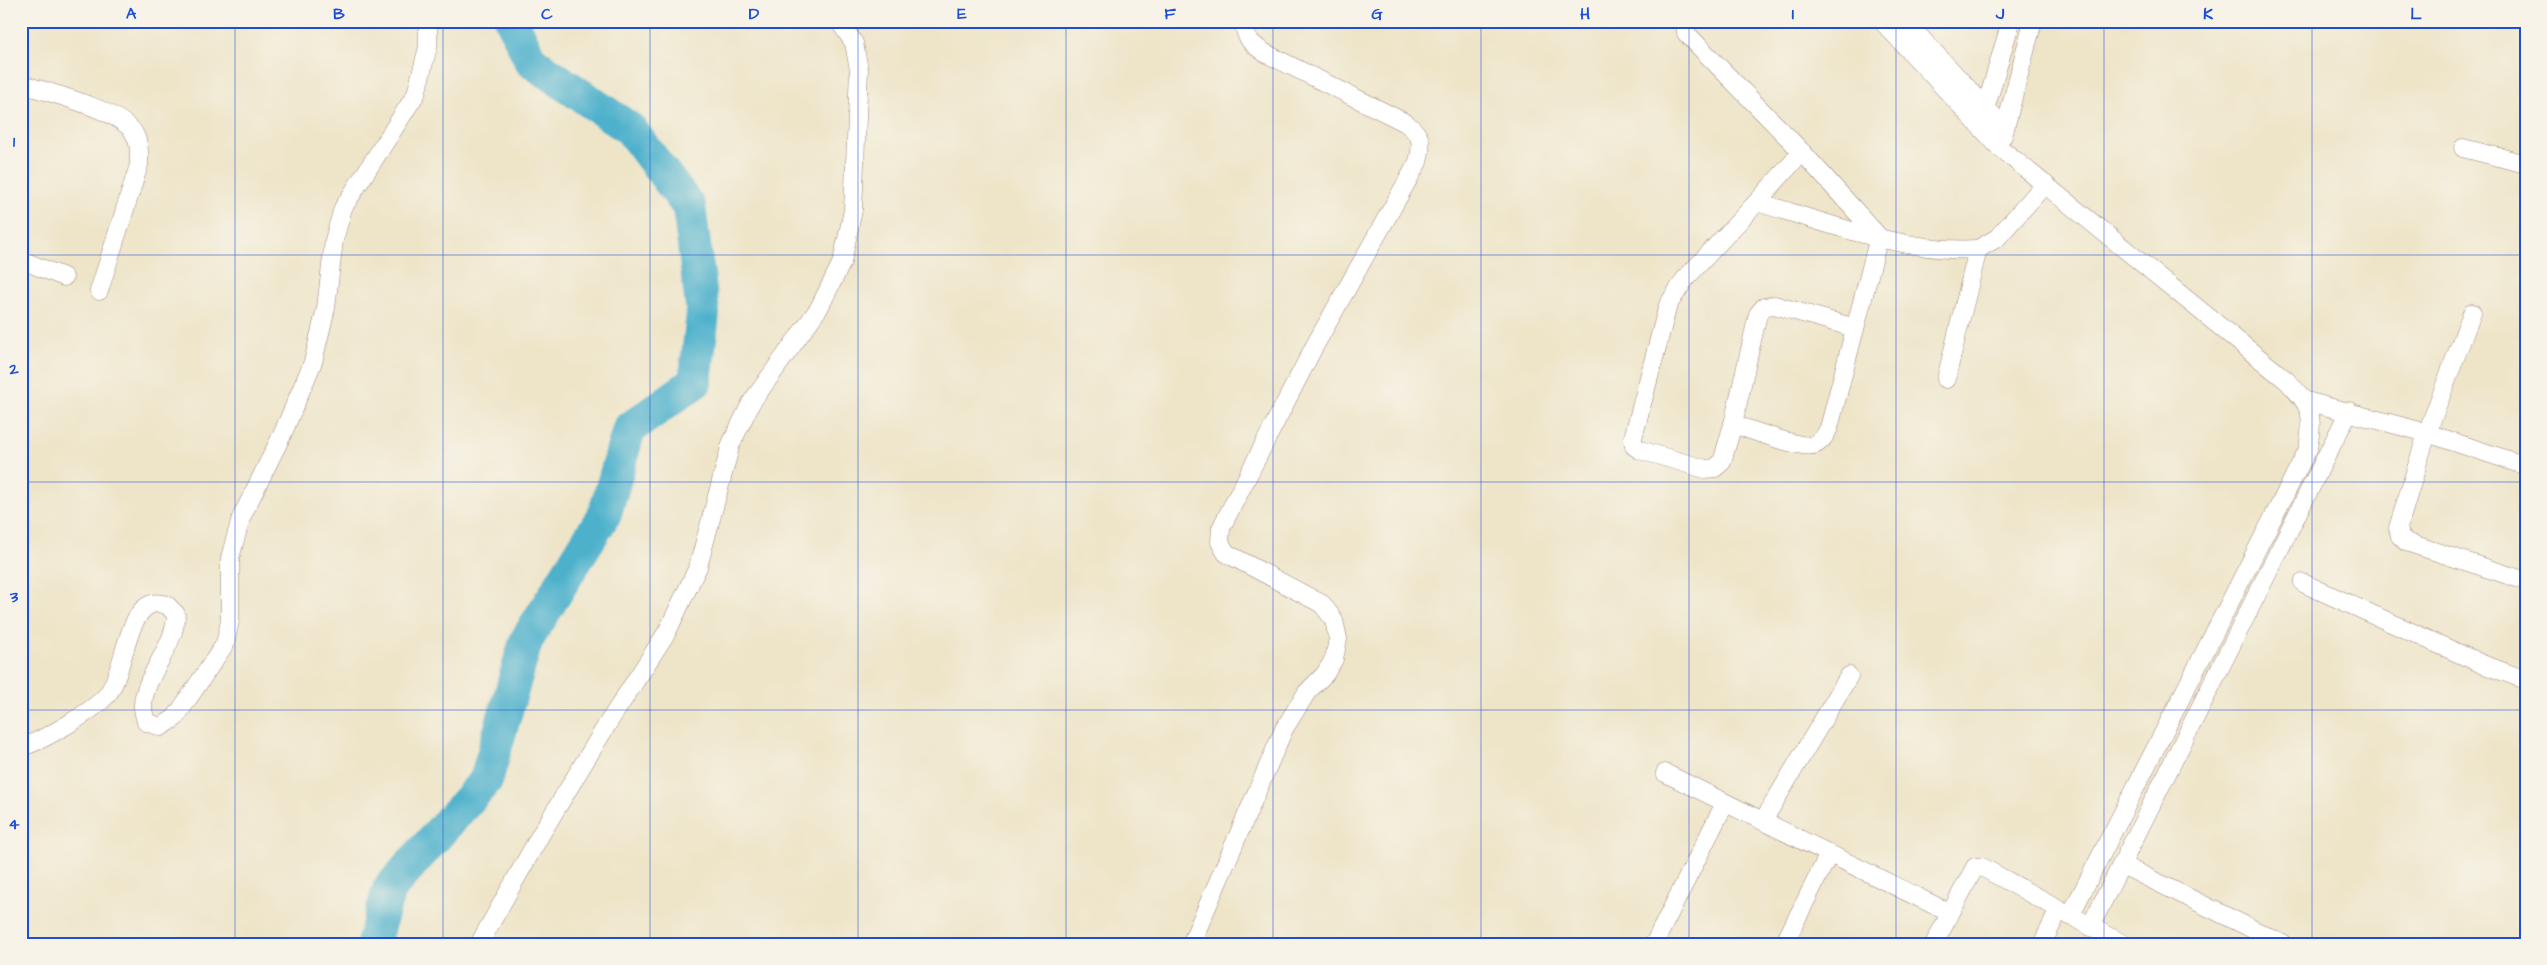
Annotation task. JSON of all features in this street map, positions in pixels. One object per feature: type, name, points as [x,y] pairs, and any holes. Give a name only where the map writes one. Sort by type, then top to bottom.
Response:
[{"type":"street","points":[[21,747],[63,727],[108,694],[135,621],[144,608],[153,603],[167,605],[176,614],[176,628],[146,692],[143,706],[146,722],[161,727],[175,718],[195,685],[216,660],[225,644],[230,621],[230,558],[241,518],[282,435],[314,362],[326,308],[334,240],[343,208],[416,94],[428,47],[428,21]]},
{"type":"street","points":[[479,944],[540,834],[608,723],[667,632],[698,567],[731,444],[750,402],[819,308],[842,262],[853,210],[859,70],[854,43],[839,21]]},
{"type":"street","points":[[1191,944],[1284,729],[1308,692],[1325,674],[1334,659],[1338,640],[1334,620],[1322,604],[1226,553],[1220,542],[1221,528],[1314,347],[1418,162],[1422,147],[1418,132],[1406,123],[1265,53],[1250,42],[1244,28],[1245,21]]},
{"type":"street","points":[[1685,21],[1686,32],[1802,152],[1878,237]]},
{"type":"street","points":[[1882,21],[2000,148],[2286,380],[2306,401],[2312,424],[2308,449],[2065,913],[2042,944]]},
{"type":"street","points":[[1905,21],[2005,128]]},
{"type":"street","points":[[1980,126],[2011,21]]},
{"type":"street","points":[[2000,148],[2033,21]]},
{"type":"street","points":[[21,84],[107,112],[121,119],[135,134],[140,150],[138,165],[99,291]]},
{"type":"street","points":[[2463,148],[2526,164]]},
{"type":"street","points":[[1802,152],[1685,279],[1668,305],[1633,438],[1634,446],[1640,450],[1705,469],[1714,468],[1722,462],[1733,424],[1758,314],[1764,307],[1774,305],[1854,328]]},
{"type":"street","points":[[1757,202],[1878,237],[1953,251],[1978,249],[1997,238],[2045,184]]},
{"type":"street","points":[[1733,424],[1800,444],[1812,445],[1822,440],[1829,428],[1878,237]]},
{"type":"street","points":[[1946,378],[1978,249]]},
{"type":"street","points":[[21,260],[64,277]]},
{"type":"street","points":[[2472,313],[2427,433],[2400,519],[2400,536],[2406,542],[2526,581]]},
{"type":"street","points":[[2306,401],[2427,433],[2526,466]]},
{"type":"street","points":[[2090,927],[2349,412]]},
{"type":"street","points":[[2303,583],[2482,664],[2526,680]]},
{"type":"street","points":[[1763,821],[1849,676]]},
{"type":"street","points":[[1665,773],[1950,913]]},
{"type":"street","points":[[1654,944],[1725,803]]},
{"type":"street","points":[[1784,944],[1829,854]]},
{"type":"street","points":[[2122,865],[2283,944]]},
{"type":"street","points":[[1934,944],[1975,868],[1982,868],[2123,944]]},
{"type":"waterway","points":[[373,944],[389,889],[486,780],[526,641],[605,513],[629,429],[695,382],[703,313],[689,207],[630,129],[531,61],[512,21]]}]
